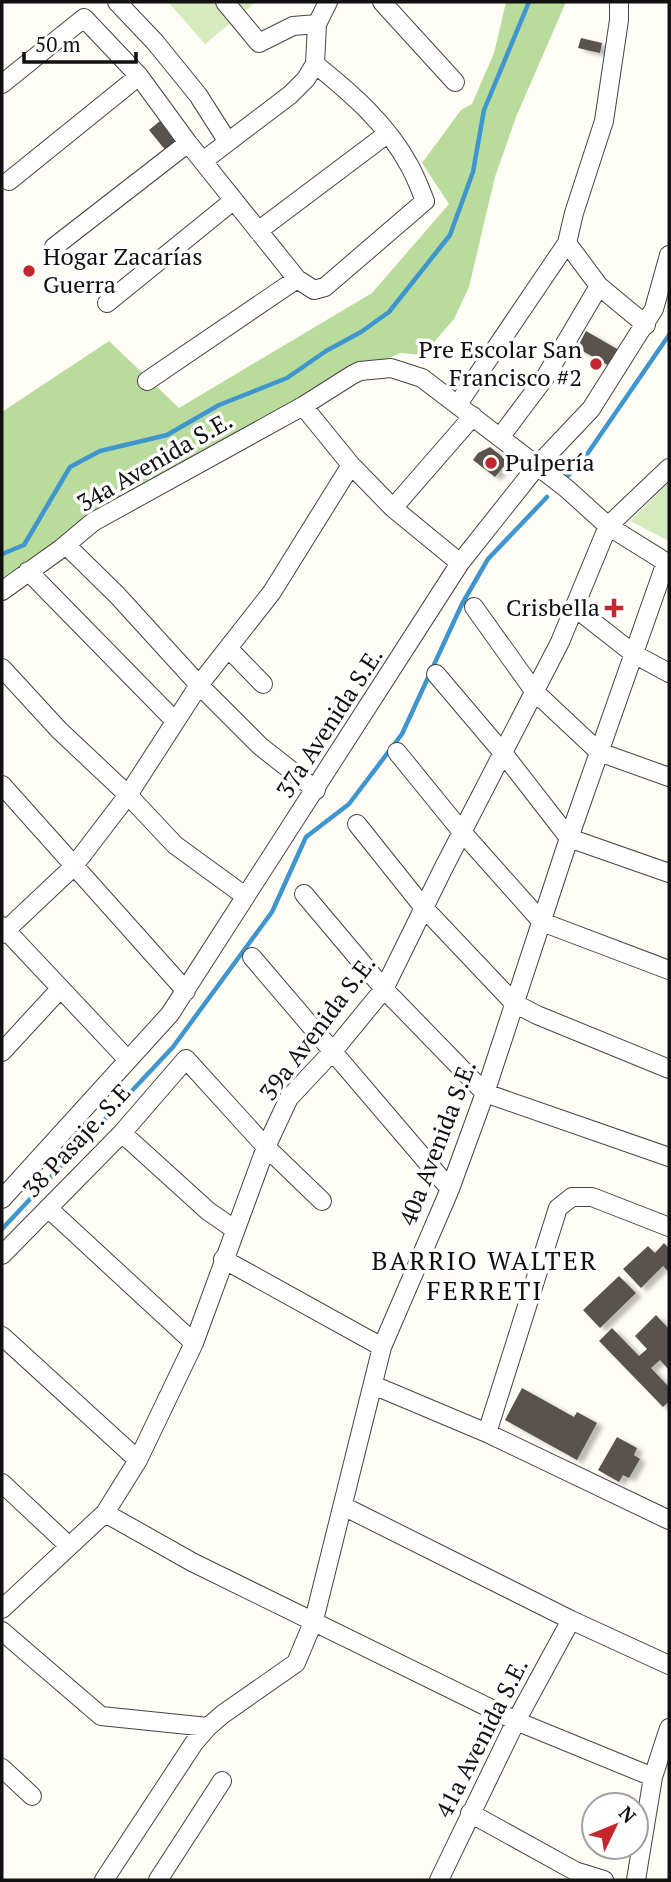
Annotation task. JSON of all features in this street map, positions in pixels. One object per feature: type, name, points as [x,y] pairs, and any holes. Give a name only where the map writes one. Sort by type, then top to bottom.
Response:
[{"type":"street","points":[[117,2],[198,95],[228,142]]},
{"type":"street","points":[[225,2],[259,43],[293,26],[317,24]]},
{"type":"street","points":[[203,161],[290,95],[306,79],[315,64],[317,24],[328,2]]},
{"type":"street","points":[[382,2],[455,82]]},
{"type":"street","points":[[458,404],[567,243],[604,121],[619,20],[619,2]]},
{"type":"street","points":[[2,84],[84,18],[139,76],[297,279],[314,290],[325,287],[425,201],[409,164],[387,134],[358,98],[315,64]]},
{"type":"street","points":[[9,181],[139,76]]},
{"type":"street","points":[[258,231],[387,134]]},
{"type":"street","points":[[54,247],[188,142]]},
{"type":"street","points":[[107,303],[234,200]]},
{"type":"street","points":[[567,243],[599,286],[646,326]]},
{"type":"street","name":"37a Avenida S.E.","points":[[3,1195],[170,1014],[460,563],[537,466],[591,409],[646,326],[654,309],[669,255]]},
{"type":"street","points":[[147,381],[297,279]]},
{"type":"street","points":[[501,436],[546,376],[599,286]]},
{"type":"street","name":"34a Avenida S.E.","points":[[2,591],[93,522],[303,406],[360,370],[391,368],[422,378],[501,436],[608,526],[667,563]]},
{"type":"street","points":[[303,406],[351,465],[393,508],[460,563]]},
{"type":"street","points":[[393,508],[473,416]]},
{"type":"street","points":[[128,1060],[3,930],[73,867],[128,794],[199,685],[272,592],[351,465]]},
{"type":"street","name":"39a Avenida S.E.","points":[[2,1609],[105,1513],[138,1460],[194,1343],[266,1147],[289,1098],[334,1051],[384,989],[560,642],[608,526],[669,468]]},
{"type":"street","points":[[66,545],[260,746],[316,790]]},
{"type":"street","name":"40a Avenida S.E.","points":[[104,1880],[194,1743],[208,1727],[296,1663],[314,1620],[382,1348],[450,1189],[485,1093],[569,838],[667,563]]},
{"type":"street","points":[[28,572],[175,721]]},
{"type":"street","points":[[474,607],[534,691],[599,752],[669,777]]},
{"type":"street","points":[[574,607],[634,654],[669,673]]},
{"type":"street","points":[[228,649],[264,684]]},
{"type":"street","points":[[2,668],[59,730],[128,794],[175,845],[245,896]]},
{"type":"street","points":[[436,674],[503,753],[569,838],[669,873]]},
{"type":"street","points":[[397,752],[462,832],[541,922],[669,970]]},
{"type":"street","points":[[2,785],[186,991]]},
{"type":"street","points":[[357,824],[424,908],[514,1003],[669,1069]]},
{"type":"street","points":[[304,894],[384,989],[485,1093],[668,1153]]},
{"type":"street","points":[[253,957],[450,1189]]},
{"type":"street","points":[[2,1052],[61,989]]},
{"type":"street","name":"38 Pasaje. S.E","points":[[2,1255],[122,1133],[186,1059],[266,1147]]},
{"type":"street","points":[[122,1133],[208,1211],[234,1230]]},
{"type":"street","points":[[266,1147],[322,1201]]},
{"type":"street","points":[[487,1433],[558,1208],[572,1196],[592,1196],[669,1227]]},
{"type":"street","points":[[48,1208],[194,1343]]},
{"type":"street","points":[[223,1259],[382,1348]]},
{"type":"street","points":[[2,1335],[138,1460]]},
{"type":"street","points":[[373,1385],[487,1433],[669,1520]]},
{"type":"street","points":[[2,1483],[68,1545]]},
{"type":"street","points":[[343,1506],[571,1620],[669,1665]]},
{"type":"street","points":[[105,1513],[192,1562],[516,1721],[653,1777]]},
{"type":"street","name":"41a Avenida S.E.","points":[[439,1880],[516,1721],[571,1620]]},
{"type":"street","points":[[2,1631],[101,1716],[208,1727]]},
{"type":"street","points":[[636,1880],[653,1777],[669,1728]]},
{"type":"street","points":[[2,1768],[32,1796]]},
{"type":"street","points":[[158,1880],[222,1781]]},
{"type":"street","points":[[470,1813],[573,1875],[604,1880]]},
{"type":"green space","points":[[168,2],[256,2],[205,44]]},
{"type":"green space","points":[[506,2],[566,2],[516,117],[495,177],[469,287],[454,319],[423,355],[400,353],[352,375],[93,522],[2,595],[2,412],[109,341],[179,408],[372,293],[449,204],[422,163],[461,110],[472,104],[494,53]]},
{"type":"green space","points":[[669,482],[669,541],[630,521]]},
{"type":"building","points":[[581,38],[602,43],[600,53],[578,48]]},
{"type":"building","points":[[160,121],[178,143],[167,152],[149,130]]},
{"type":"building","points":[[586,331],[624,353],[615,369],[577,348]]},
{"type":"building","name":"Pulpería","points":[[490,447],[504,458],[504,466],[495,477],[473,460],[478,453]]},
{"type":"building","points":[[664,1243],[669,1248],[669,1272],[663,1266],[641,1288],[623,1269],[648,1246],[655,1253]]},
{"type":"building","points":[[619,1276],[636,1293],[600,1328],[583,1310]]},
{"type":"building","points":[[656,1315],[669,1329],[669,1370],[660,1360],[651,1368],[669,1387],[669,1401],[663,1407],[599,1341],[612,1328],[639,1356],[647,1349],[635,1336]]},
{"type":"building","points":[[522,1388],[574,1417],[577,1412],[597,1423],[577,1460],[505,1420]]},
{"type":"building","points":[[617,1437],[637,1448],[634,1455],[640,1459],[629,1478],[623,1475],[619,1482],[598,1470]]},
{"type":"waterway","points":[[2,554],[24,545],[70,467],[100,451],[167,435],[219,405],[287,378],[389,312],[450,235],[473,172],[484,110],[529,2]]},
{"type":"waterway","points":[[566,477],[579,466],[669,335]]},
{"type":"waterway","points":[[2,1229],[173,1047],[272,912],[306,837],[349,804],[402,734],[462,604],[488,559],[547,497]]},
{"type":"place","name":"Hogar Zacarías Guerra","points":[[29,271]]},
{"type":"place","name":"Pre Escolar San Francisco #2","points":[[596,364]]},
{"type":"place","name":"Pulpería","points":[[491,463]]},
{"type":"place","name":"Crisbella","points":[[614,608]]},
{"type":"district","name":"BARRIO WALTER FERRETI","points":[[485,1276]]}]
